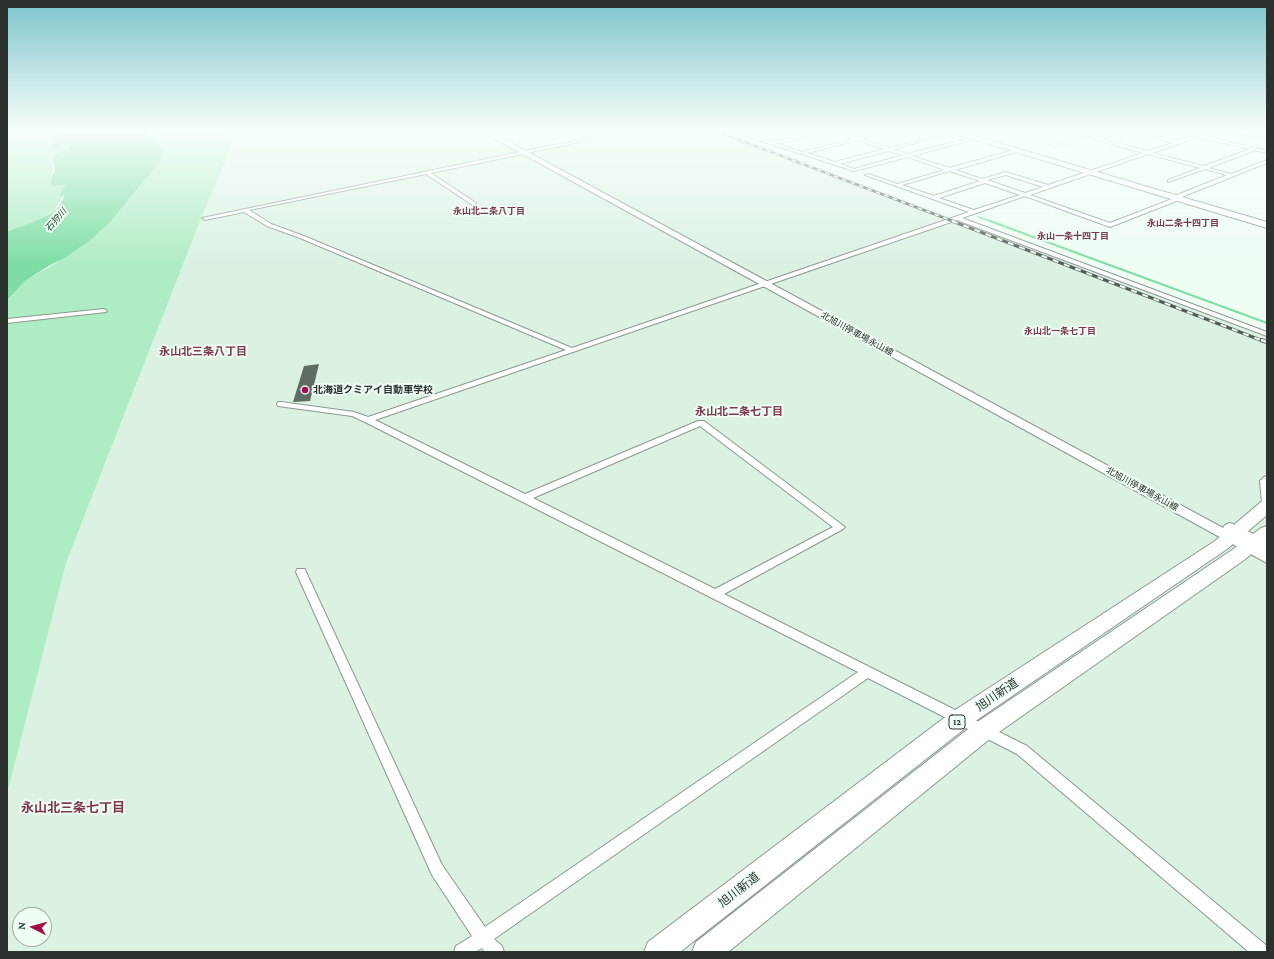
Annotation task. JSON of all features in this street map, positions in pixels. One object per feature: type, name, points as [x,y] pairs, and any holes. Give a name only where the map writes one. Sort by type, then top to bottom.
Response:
[{"type":"highway","points":[[1099,176],[1267,225]]},
{"type":"highway","name":"旭川新道","points":[[706,952],[984,730],[1253,542],[1267,506]]},
{"type":"highway","name":"旭川新道","points":[[658,952],[960,719],[1253,542]]},
{"type":"main road","name":"北旭川停車場永山線","points":[[571,176],[1253,542]]},
{"type":"street","points":[[205,218],[414,176]]},
{"type":"street","points":[[432,176],[474,204]]},
{"type":"street","points":[[869,176],[974,212]]},
{"type":"street","points":[[898,185],[930,176]]},
{"type":"street","points":[[968,176],[1110,225],[1229,176]]},
{"type":"street","points":[[934,198],[998,176]]},
{"type":"street","points":[[1014,176],[1048,187]]},
{"type":"street","points":[[368,420],[1082,176]]},
{"type":"street","points":[[1170,181],[1184,176]]},
{"type":"street","points":[[245,210],[269,225],[309,240],[572,350]]},
{"type":"street","points":[[958,218],[1267,334]]},
{"type":"street","points":[[7,321],[104,311]]},
{"type":"street","points":[[281,404],[354,414],[368,420],[1022,750],[1261,952]]},
{"type":"street","points":[[525,498],[701,423],[840,527],[715,594]]},
{"type":"street","points":[[1267,479],[1265,481],[1267,503]]},
{"type":"street","points":[[301,572],[437,870],[483,938],[496,952]]},
{"type":"street","points":[[462,952],[867,672]]},
{"type":"shaded area","points":[[7,176],[53,176],[53,186],[66,185],[60,195],[64,195],[54,210],[36,222],[7,232]]},
{"type":"shaded area","points":[[137,176],[219,176],[66,563],[7,794],[7,300],[25,281],[63,259]]},
{"type":"shaded area","points":[[219,176],[841,176],[1267,337],[1267,952],[7,952],[7,794],[66,563]]},
{"type":"water","name":"石狩川","points":[[53,176],[148,176],[109,223],[89,241],[63,259],[50,265],[25,281],[7,300],[7,232],[41,219],[56,209],[61,203],[64,195],[59,196],[66,185],[53,186],[51,182]]},
{"type":"building","name":"北海道クミアイ自動車学校","points":[[319,364],[310,401],[293,402],[304,366]]},
{"type":"waterway","points":[[978,217],[990,221]]},
{"type":"waterway","points":[[990,221],[1267,323]]},
{"type":"railway","points":[[834,176],[955,222]]},
{"type":"railway","points":[[952,221],[1263,341]]},
{"type":"railway","points":[[1261,340],[1267,342]]},
{"type":"place","name":"北海道クミアイ自動車学校","points":[[305,390]]},
{"type":"district","name":"永山北二条八丁目","points":[[489,211]]},
{"type":"district","name":"永山二条十四丁目","points":[[1183,223]]},
{"type":"district","name":"永山一条十四丁目","points":[[1073,236]]},
{"type":"district","name":"永山北一条七丁目","points":[[1060,331]]},
{"type":"district","name":"永山北三条八丁目","points":[[203,352]]},
{"type":"district","name":"永山北二条七丁目","points":[[739,412]]},
{"type":"district","name":"永山北三条七丁目","points":[[73,808]]}]
